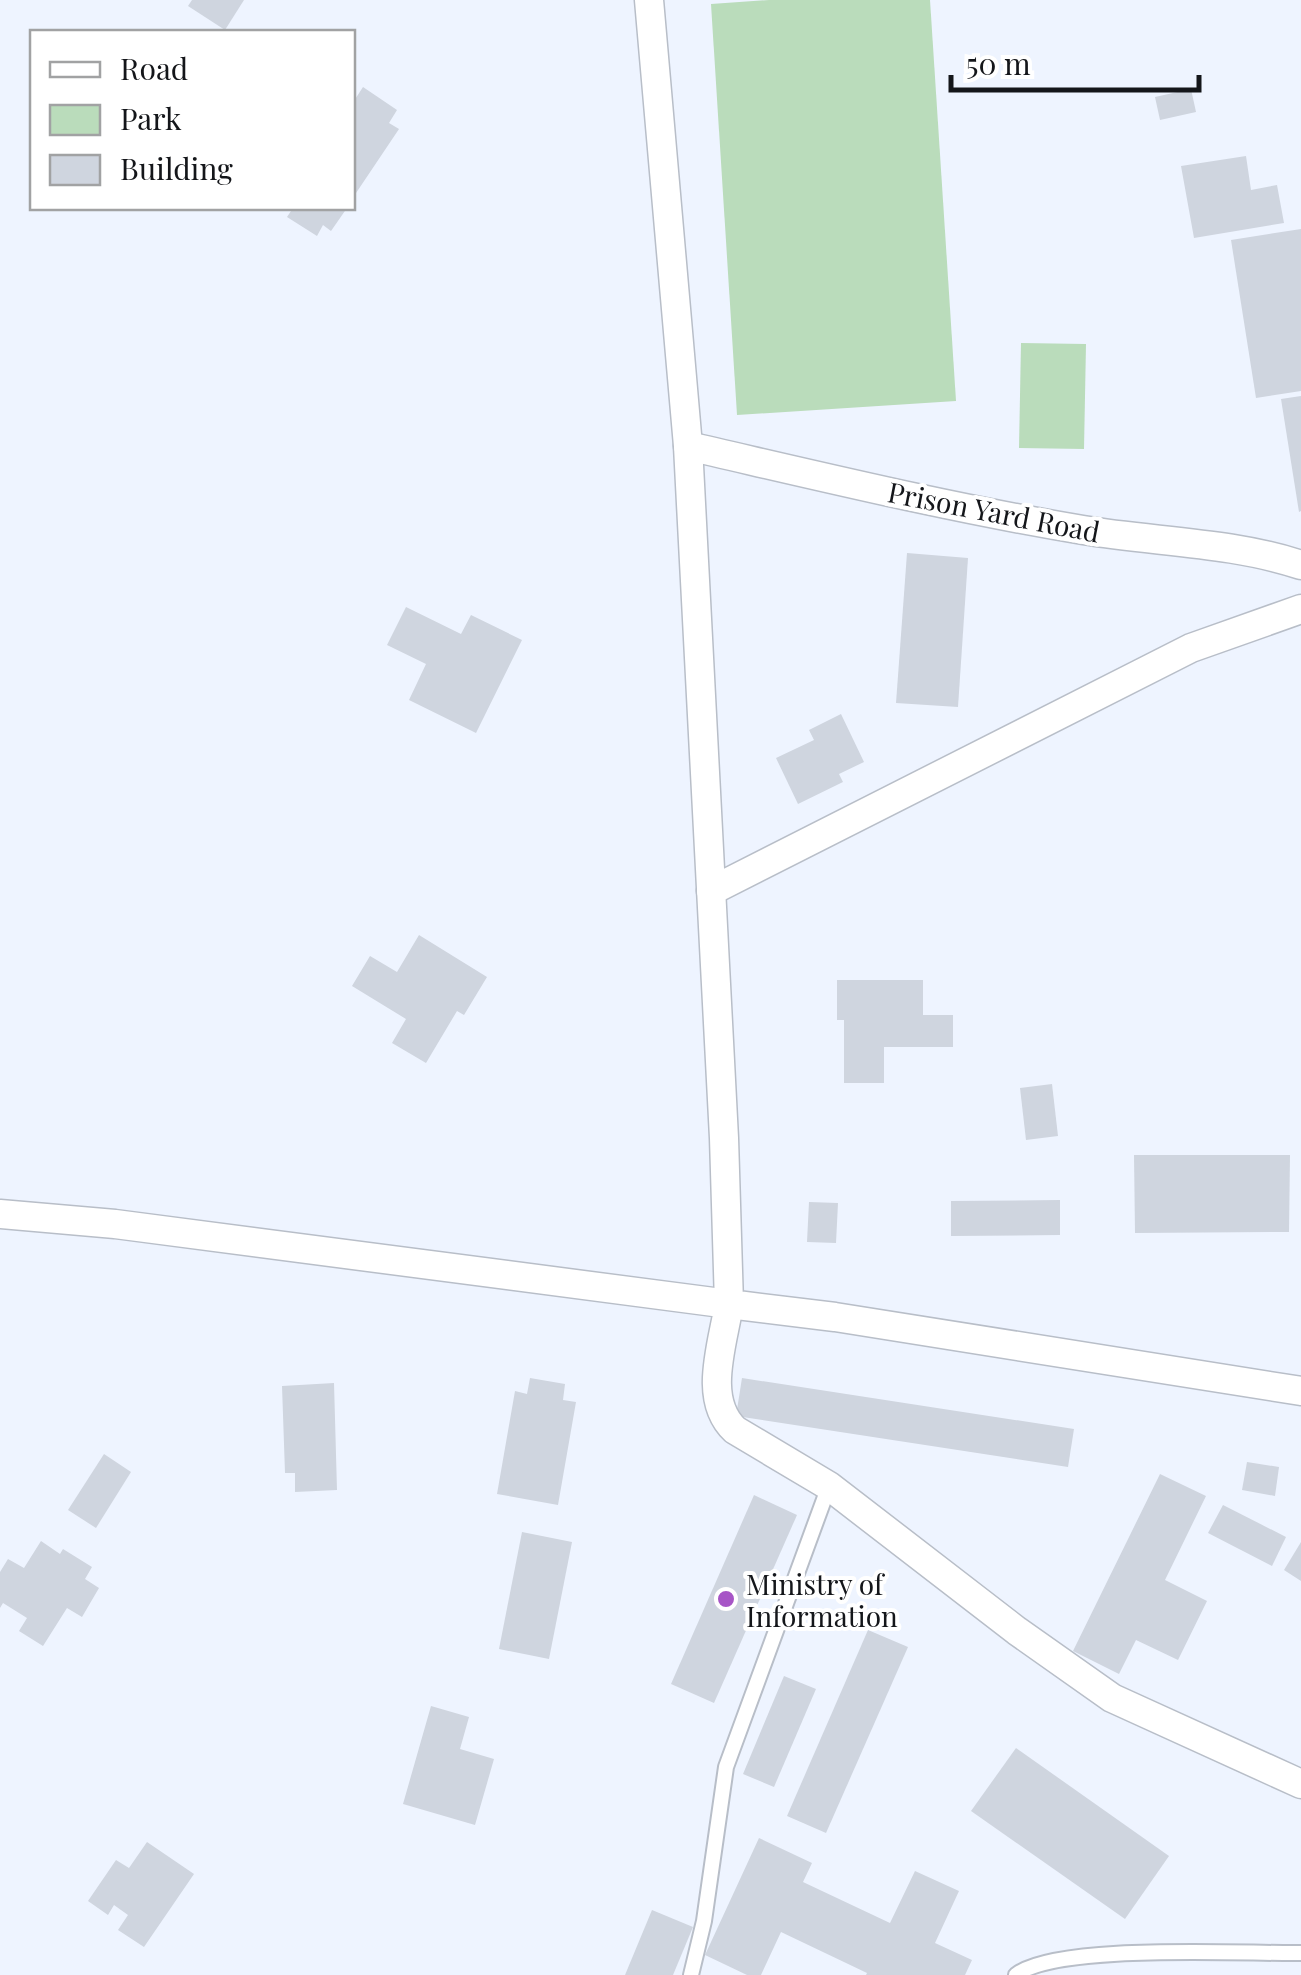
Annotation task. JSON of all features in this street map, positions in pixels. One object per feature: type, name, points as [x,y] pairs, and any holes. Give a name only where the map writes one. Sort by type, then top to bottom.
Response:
[{"type":"street","points":[[650,0],[688,446],[712,891],[729,1304],[716,1398],[723,1419],[749,1441],[828,1486],[1016,1631],[1112,1698],[1301,1784]]},
{"type":"street","name":"Prison Yard Road","points":[[688,446],[1084,530],[1229,549],[1301,565]]},
{"type":"street","points":[[712,891],[1191,648],[1301,610]]},
{"type":"street","points":[[0,1214],[114,1224],[836,1317],[1301,1391]]},
{"type":"lane","points":[[695,1973],[726,1767],[828,1486]]},
{"type":"lane","points":[[1016,1975],[1024,1968],[1077,1954],[1301,1953]]},
{"type":"green space","points":[[930,0],[956,401],[737,415],[711,4]]},
{"type":"green space","points":[[1021,343],[1086,344],[1084,449],[1019,448]]},
{"type":"building","points":[[192,0],[244,0],[225,30],[188,6]]},
{"type":"building","points":[[363,87],[397,110],[389,123],[399,129],[355,195],[355,111],[355,99]]},
{"type":"building","points":[[1191,89],[1196,112],[1160,120],[1155,97]]},
{"type":"building","points":[[1246,156],[1251,190],[1277,185],[1284,223],[1194,238],[1181,166]]},
{"type":"building","points":[[292,210],[346,210],[331,231],[323,225],[317,236],[287,217]]},
{"type":"building","points":[[1301,229],[1301,391],[1256,398],[1231,240]]},
{"type":"building","points":[[1301,396],[1301,511],[1299,512],[1281,399]]},
{"type":"building","points":[[907,553],[968,558],[958,707],[896,703]]},
{"type":"building","points":[[406,607],[461,634],[471,615],[522,640],[476,733],[409,700],[426,664],[387,645]]},
{"type":"building","points":[[841,714],[864,762],[839,774],[843,782],[798,804],[776,758],[814,740],[809,730]]},
{"type":"building","points":[[419,935],[487,977],[464,1015],[457,1011],[426,1063],[392,1043],[406,1019],[352,986],[370,956],[397,972]]},
{"type":"building","points":[[837,980],[923,980],[923,1015],[953,1015],[953,1047],[884,1047],[884,1083],[844,1083],[844,1020],[837,1020]]},
{"type":"building","points":[[1052,1084],[1058,1136],[1026,1140],[1020,1088]]},
{"type":"building","points":[[1134,1155],[1290,1155],[1289,1232],[1135,1233]]},
{"type":"building","points":[[1060,1200],[1060,1235],[951,1236],[951,1201]]},
{"type":"building","points":[[809,1202],[838,1203],[836,1243],[807,1242]]},
{"type":"building","points":[[530,1378],[565,1384],[563,1400],[576,1402],[558,1505],[497,1494],[515,1391],[527,1394]]},
{"type":"building","points":[[742,1378],[1074,1429],[1068,1467],[736,1416]]},
{"type":"building","points":[[334,1383],[337,1490],[295,1492],[295,1473],[285,1473],[282,1386]]},
{"type":"building","points":[[104,1454],[131,1472],[96,1528],[68,1510]]},
{"type":"building","points":[[1247,1462],[1279,1467],[1275,1496],[1242,1490]]},
{"type":"building","points":[[1160,1474],[1206,1496],[1165,1580],[1207,1601],[1178,1660],[1136,1640],[1119,1674],[1073,1651]]},
{"type":"building","points":[[754,1495],[797,1515],[714,1703],[671,1684]]},
{"type":"building","points":[[1223,1505],[1286,1537],[1272,1566],[1208,1533]]},
{"type":"building","points":[[522,1532],[572,1542],[549,1659],[499,1649]]},
{"type":"building","points":[[41,1541],[92,1567],[85,1579],[99,1588],[82,1617],[67,1608],[43,1646],[19,1631],[27,1618],[3,1603],[0,1608],[0,1572],[8,1559],[24,1568]]},
{"type":"building","points":[[1301,1542],[1301,1581],[1284,1570]]},
{"type":"building","points":[[868,1630],[908,1647],[826,1833],[787,1816]]},
{"type":"building","points":[[784,1676],[816,1689],[774,1787],[743,1774]]},
{"type":"building","points":[[431,1706],[469,1717],[460,1749],[494,1759],[475,1825],[403,1804]]},
{"type":"building","points":[[1016,1748],[1169,1856],[1125,1919],[971,1811]]},
{"type":"building","points":[[759,1838],[812,1863],[803,1882],[890,1923],[915,1871],[959,1891],[935,1943],[972,1960],[965,1975],[866,1975],[781,1932],[761,1975],[747,1975],[705,1955]]},
{"type":"building","points":[[147,1842],[194,1874],[144,1947],[118,1930],[128,1915],[114,1905],[108,1915],[88,1901],[116,1860],[129,1868]]},
{"type":"building","points":[[652,1910],[693,1927],[673,1975],[625,1975]]},
{"type":"place","name":"Ministry of Information","points":[[726,1599]]}]
